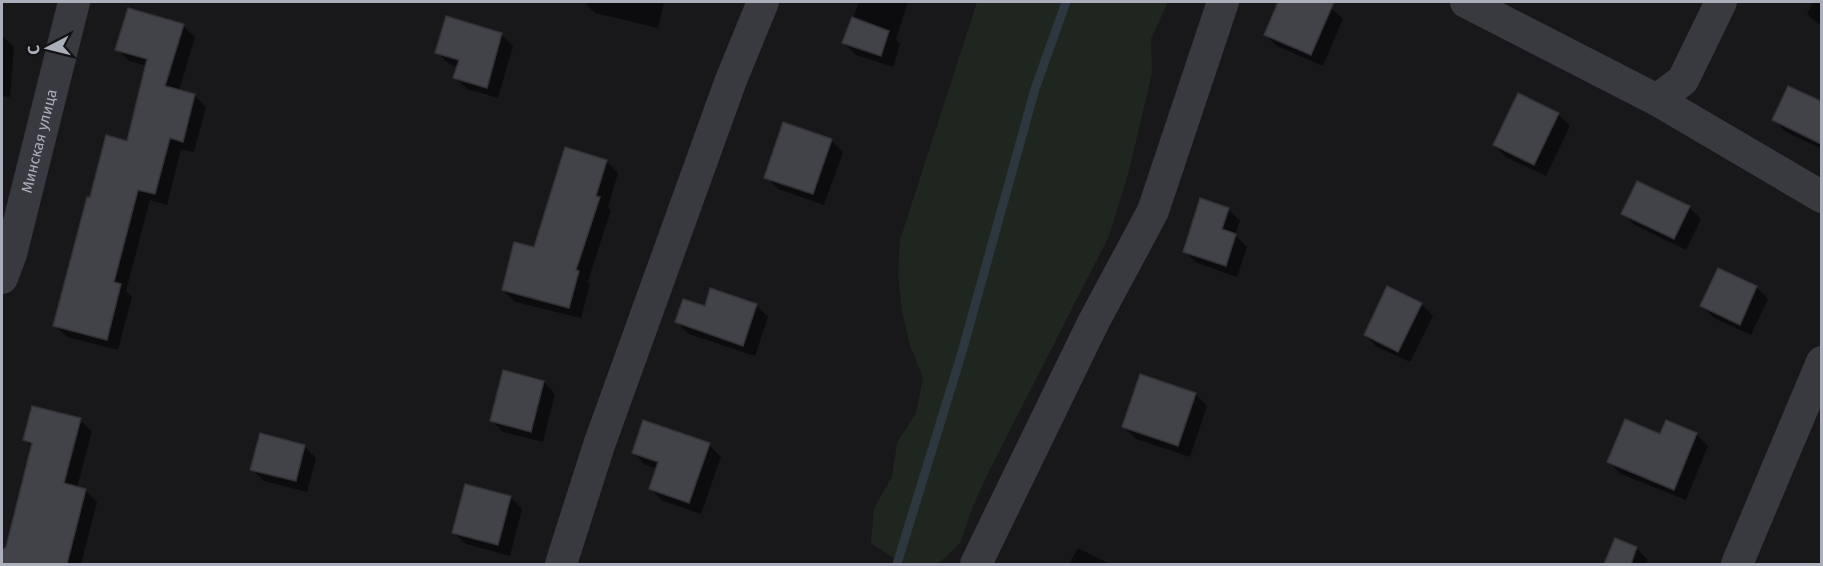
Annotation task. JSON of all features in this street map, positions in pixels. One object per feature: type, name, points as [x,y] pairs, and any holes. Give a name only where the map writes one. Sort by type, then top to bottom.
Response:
[{"type":"street","name":"Минская улица","points":[[2,278],[11,254],[74,2]]},
{"type":"street","points":[[561,564],[603,434],[731,80],[763,2]]},
{"type":"street","points":[[976,564],[1093,323],[1153,211],[1223,2]]},
{"type":"street","points":[[1466,2],[1657,100],[1821,197]]},
{"type":"street","points":[[1657,100],[1683,80],[1721,2]]},
{"type":"street","points":[[1737,564],[1821,362]]},
{"type":"shaded area","points":[[977,2],[1168,2],[1151,39],[1152,73],[1129,171],[1109,236],[986,477],[960,543],[938,564],[915,564],[899,562],[871,543],[874,508],[892,477],[897,443],[916,413],[923,378],[910,345],[902,311],[898,274],[900,240]]},
{"type":"building","points":[[1278,2],[1334,2],[1311,55],[1264,35]]},
{"type":"building","points":[[128,8],[184,24],[165,86],[195,94],[183,142],[170,138],[155,194],[138,190],[114,282],[121,284],[107,340],[53,326],[106,135],[127,141],[147,59],[115,50]]},
{"type":"building","points":[[446,16],[502,33],[487,88],[453,78],[459,60],[435,53]]},
{"type":"building","points":[[852,17],[889,31],[881,56],[842,43]]},
{"type":"building","points":[[1788,86],[1821,101],[1821,144],[1772,120]]},
{"type":"building","points":[[1518,93],[1559,113],[1534,165],[1493,145]]},
{"type":"building","points":[[783,122],[832,139],[813,194],[764,178]]},
{"type":"building","points":[[565,147],[607,160],[596,196],[600,197],[576,270],[579,271],[569,308],[502,290],[514,242],[534,247]]},
{"type":"building","points":[[1637,181],[1690,206],[1674,239],[1621,214]]},
{"type":"building","points":[[1200,198],[1229,208],[1222,229],[1236,234],[1226,266],[1183,252]]},
{"type":"building","points":[[1718,268],[1757,286],[1740,325],[1700,306]]},
{"type":"building","points":[[1387,286],[1422,303],[1398,352],[1364,335]]},
{"type":"building","points":[[710,288],[757,304],[743,346],[675,322],[683,299],[705,306]]},
{"type":"building","points":[[503,370],[544,381],[531,432],[490,421]]},
{"type":"building","points":[[1140,374],[1196,393],[1178,446],[1122,427]]},
{"type":"building","points":[[32,406],[81,418],[64,483],[86,489],[67,564],[2,564],[2,550],[6,547],[32,443],[23,440]]},
{"type":"building","points":[[1625,419],[1660,434],[1666,420],[1697,433],[1674,490],[1607,462]]},
{"type":"building","points":[[643,420],[710,443],[689,503],[649,489],[658,462],[632,453]]},
{"type":"building","points":[[260,433],[305,445],[296,481],[250,470]]},
{"type":"building","points":[[465,484],[511,496],[498,545],[452,533]]},
{"type":"building","points":[[1615,538],[1637,547],[1631,564],[1604,564]]},
{"type":"waterway","points":[[897,564],[962,352],[1035,89],[1066,2]]}]
